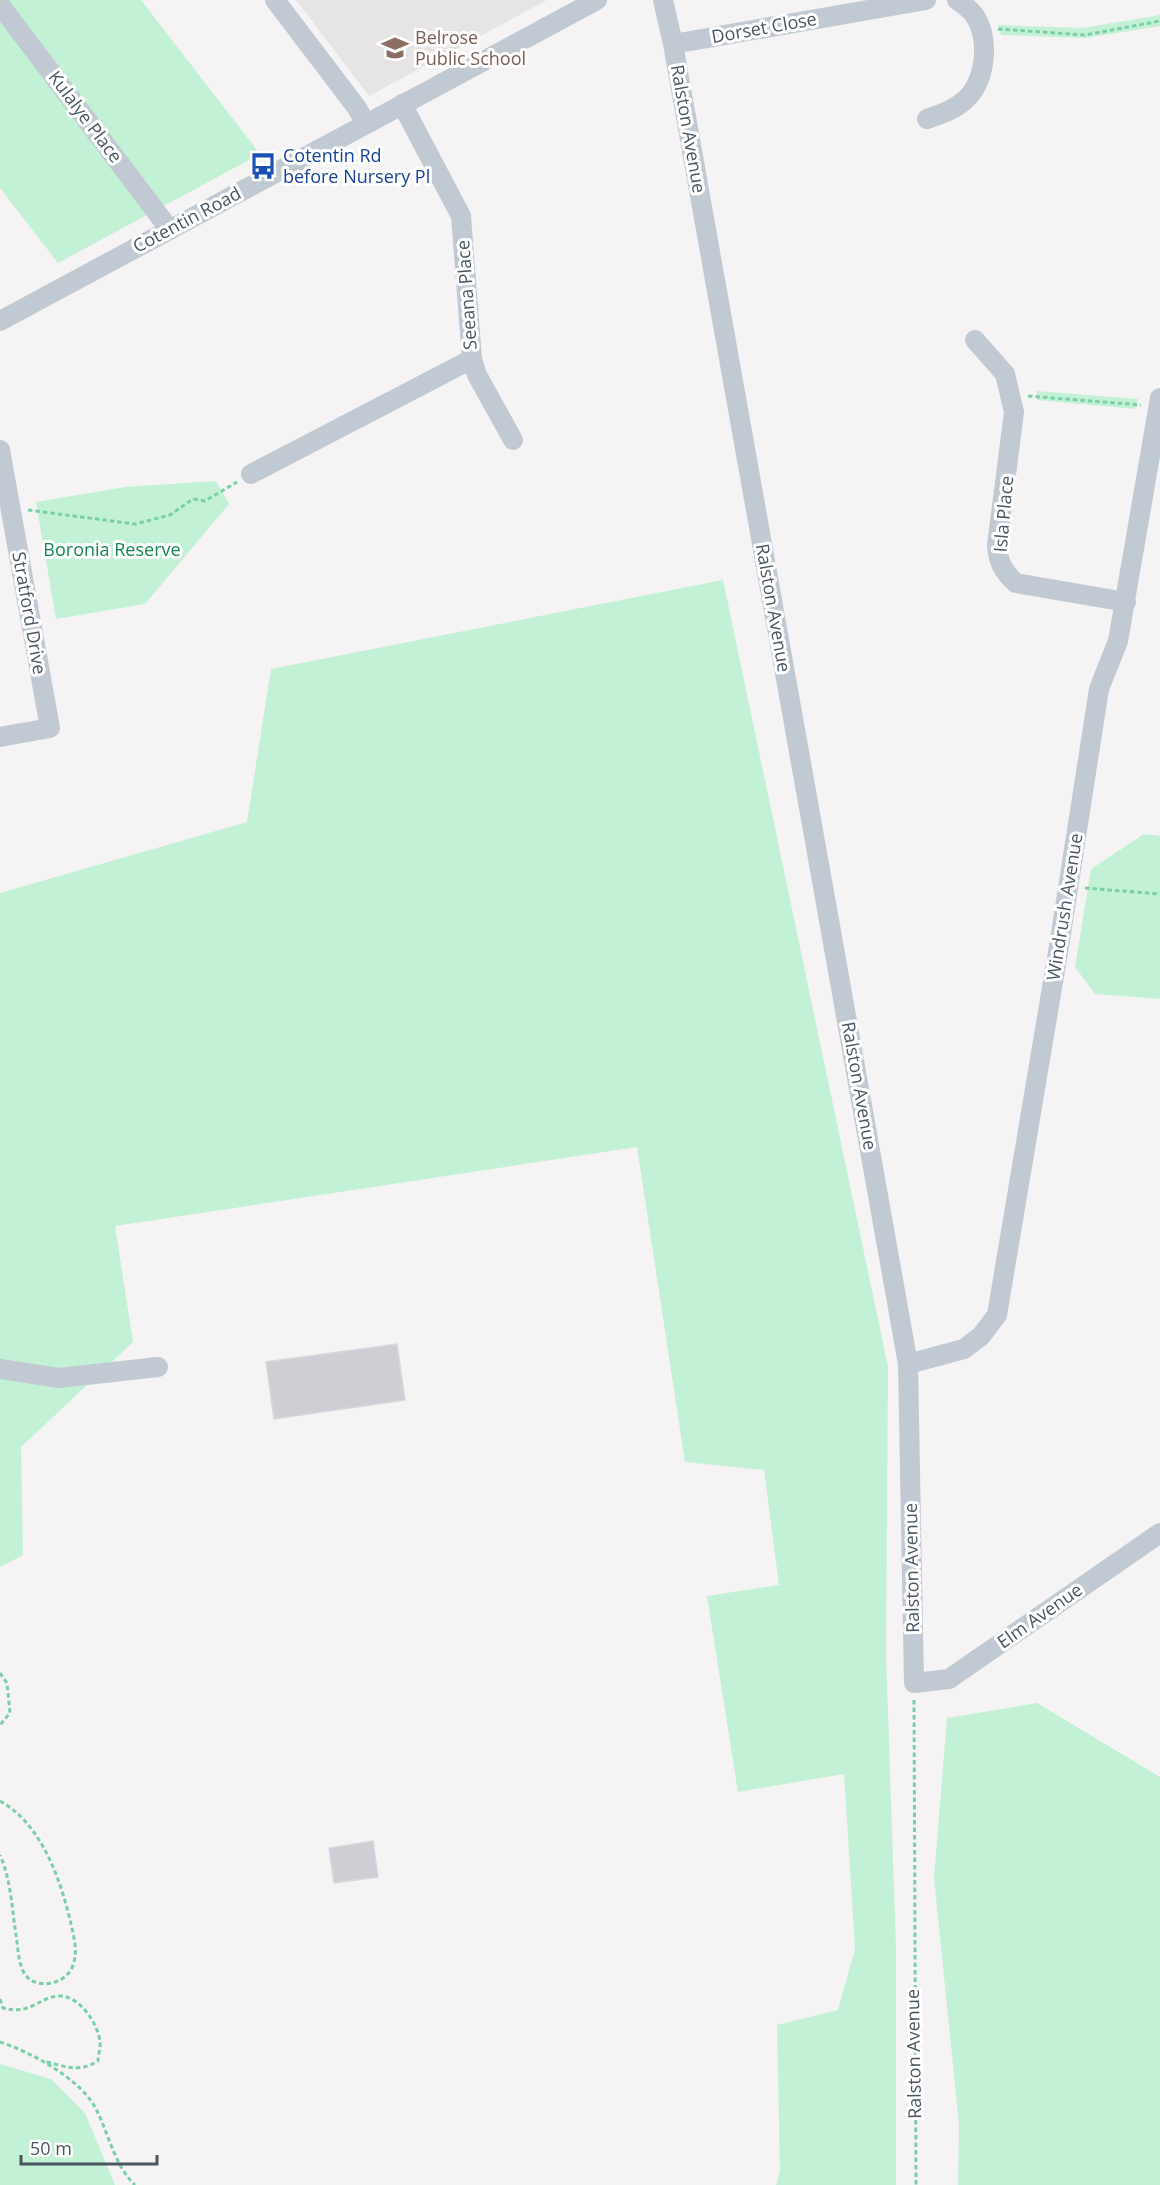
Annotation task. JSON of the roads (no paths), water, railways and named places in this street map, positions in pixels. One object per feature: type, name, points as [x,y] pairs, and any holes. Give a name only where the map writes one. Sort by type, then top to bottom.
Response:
[{"type":"street","points":[[275,0],[357,108],[366,124]]},
{"type":"street","name":"Cotentin Road","points":[[0,321],[597,0]]},
{"type":"street","name":"Ralston Avenue","points":[[663,0],[673,44],[908,1364],[914,1683]]},
{"type":"street","name":"Dorset Close","points":[[673,44],[926,0]]},
{"type":"street","points":[[927,119],[954,109],[968,98],[982,73],[984,58],[980,27],[975,15],[957,0]]},
{"type":"street","name":"Kulalye Place","points":[[0,5],[170,230]]},
{"type":"street","name":"Seeana Place","points":[[251,474],[472,359],[461,216],[402,104]]},
{"type":"street","name":"Isla Place","points":[[975,340],[1005,374],[1014,412],[1013,434],[997,544],[998,555],[1007,575],[1016,583],[1126,602]]},
{"type":"street","points":[[472,359],[477,375],[513,440]]},
{"type":"street","name":"Windrush Avenue","points":[[908,1364],[964,1349],[981,1336],[997,1315],[1069,887],[1099,689],[1118,641],[1159,402]]},
{"type":"street","name":"Stratford Drive","points":[[0,450],[50,728],[0,737]]},
{"type":"street","points":[[0,1369],[59,1378],[158,1366]]},
{"type":"street","name":"Elm Avenue","points":[[914,1683],[949,1679],[1160,1533]]},
{"type":"place","name":"Belrose Public School","points":[[395,48]]},
{"type":"place","name":"Cotentin Rd before Nursery Pl","points":[[263,166]]},
{"type":"park label","name":"Boronia Reserve","points":[[112,550]]}]
